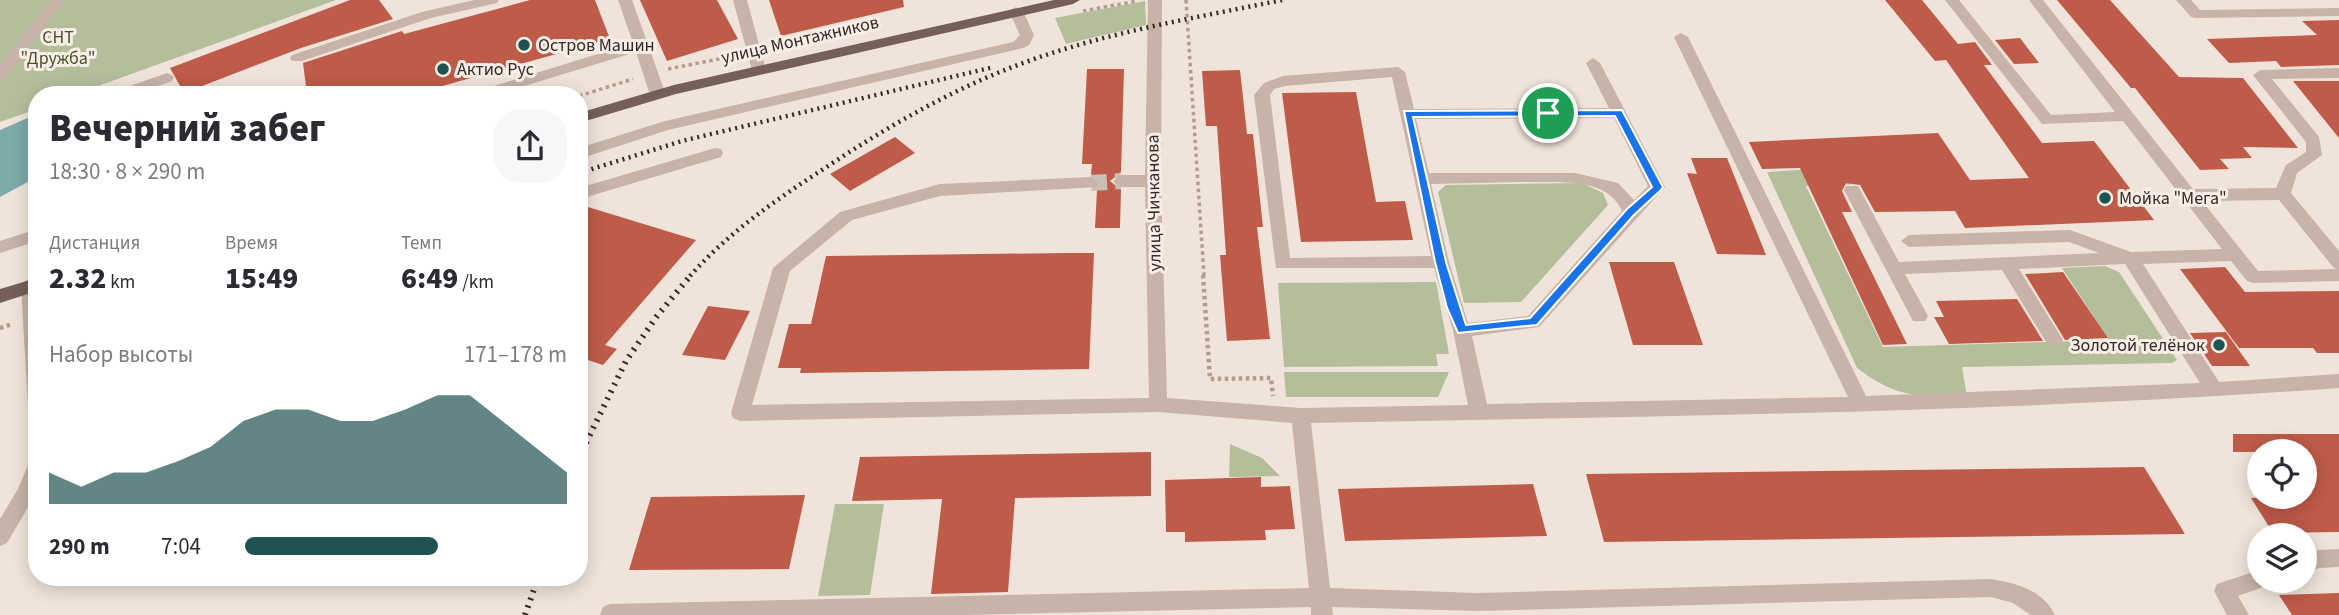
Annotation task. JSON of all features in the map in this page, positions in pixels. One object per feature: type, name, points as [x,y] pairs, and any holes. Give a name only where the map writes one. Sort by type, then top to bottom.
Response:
[{"type":"main road","name":"улица Монтажников","points":[[588,115],[658,95],[1073,0]]},
{"type":"main road","points":[[0,296],[28,287]]},
{"type":"lane","points":[[0,75],[5,64],[58,0]]},
{"type":"lane","points":[[297,58],[427,15],[492,0]]},
{"type":"lane","points":[[625,0],[658,95]]},
{"type":"lane","points":[[740,0],[760,71]]},
{"type":"lane","name":"улица Чичканова","points":[[1155,0],[1153,181],[1158,405]]},
{"type":"lane","points":[[1952,0],[2048,120],[2127,116]]},
{"type":"lane","points":[[2036,0],[2253,277],[2339,275]]},
{"type":"lane","points":[[2183,0],[2196,14],[2339,12]]},
{"type":"lane","points":[[588,151],[665,126],[1018,45],[1024,42],[1027,35],[1016,11]]},
{"type":"lane","points":[[1681,37],[1861,404]]},
{"type":"lane","points":[[509,86],[642,45]]},
{"type":"lane","points":[[1462,330],[1533,322],[1631,212],[1657,187],[1593,63]]},
{"type":"lane","points":[[1441,262],[1282,264],[1262,95],[1269,86],[1283,81],[1398,72],[1441,262],[1452,308],[1462,330],[1479,411]]},
{"type":"lane","points":[[2339,73],[2260,75],[2314,141],[2316,148],[2314,155],[2299,160],[2287,172],[2283,194],[2339,263]]},
{"type":"lane","points":[[144,86],[167,78]]},
{"type":"lane","points":[[1408,114],[1619,113]]},
{"type":"lane","points":[[588,191],[715,153]]},
{"type":"lane","points":[[1422,179],[1577,178],[1612,187],[1623,194],[1631,212]]},
{"type":"lane","points":[[1121,181],[1153,181]]},
{"type":"lane","points":[[1091,183],[940,190],[846,216],[782,268],[740,413],[1158,405],[1301,416],[1861,404],[2214,390],[2339,381]]},
{"type":"lane","points":[[1852,190],[1919,316]]},
{"type":"lane","points":[[2190,195],[2283,194]]},
{"type":"lane","points":[[1909,241],[2070,236],[2130,258],[2214,390]]},
{"type":"lane","points":[[0,247],[28,238]]},
{"type":"lane","points":[[1894,268],[2236,255]]},
{"type":"lane","points":[[2007,263],[2054,340]]},
{"type":"lane","points":[[1301,416],[1322,606]]},
{"type":"lane","points":[[0,537],[28,490]]},
{"type":"lane","points":[[2317,560],[2339,558]]},
{"type":"lane","points":[[2238,615],[2224,591],[2247,583]]},
{"type":"lane","points":[[610,614],[1322,606],[1992,588],[2029,599],[2044,615]]},
{"type":"path","points":[[1186,0],[1210,379],[1271,379],[1276,414]]},
{"type":"green space","name":"СНТ \"Дружба\"","points":[[0,0],[336,0],[98,86],[28,86],[28,112],[0,122]]},
{"type":"green space","points":[[1145,1],[1146,25],[1066,44],[1055,18]]},
{"type":"green space","points":[[1851,167],[1860,184],[1806,186],[1883,347],[2109,340],[2062,268],[2105,266],[2119,272],[2177,360],[2172,363],[1962,367],[1967,396],[1909,394],[1871,378],[1857,368],[1767,172]]},
{"type":"green space","points":[[1582,183],[1603,193],[1608,205],[1521,302],[1464,303],[1438,192],[1446,185]]},
{"type":"green space","points":[[1436,282],[1449,354],[1436,354],[1438,366],[1284,367],[1278,283]]},
{"type":"green space","points":[[1284,372],[1449,372],[1438,397],[1286,397]]},
{"type":"green space","points":[[1230,444],[1262,458],[1280,476],[1229,477]]},
{"type":"green space","points":[[835,504],[884,504],[870,595],[818,596]]},
{"type":"water","points":[[28,118],[28,182],[0,197],[0,130]]},
{"type":"building","points":[[350,0],[379,0],[393,19],[301,48],[202,86],[180,86],[170,68]]},
{"type":"building","points":[[530,0],[595,0],[610,39],[443,86],[306,86],[303,63],[402,31],[404,34]]},
{"type":"building","points":[[640,0],[717,0],[738,39],[667,61]]},
{"type":"building","points":[[769,0],[903,0],[904,7],[781,36]]},
{"type":"building","points":[[1885,0],[1922,0],[1958,44],[1975,42],[1992,65],[1984,65],[2042,143],[2094,141],[2154,220],[1965,228],[1955,211],[1875,212],[1860,185],[1846,183],[1842,191],[1852,212],[1842,212],[1907,344],[1883,345],[1800,168],[1762,169],[1749,142],[1938,133],[1970,180],[2029,178],[1946,60],[1935,61]]},
{"type":"building","points":[[2057,0],[2110,0],[2179,77],[2243,78],[2298,148],[2243,147],[2252,158],[2220,159],[2229,169],[2200,170],[2135,88],[2131,88]]},
{"type":"building","points":[[2339,20],[2339,65],[2281,67],[2276,61],[2229,63],[2207,39],[2317,35],[2302,21]]},
{"type":"building","points":[[2020,38],[2039,63],[2014,64],[1995,40]]},
{"type":"building","points":[[1087,69],[1124,69],[1121,172],[1110,181],[1121,190],[1120,228],[1095,228],[1097,190],[1102,182],[1091,174],[1092,164],[1082,164]]},
{"type":"building","points":[[1240,70],[1247,134],[1253,134],[1263,227],[1257,227],[1270,339],[1227,341],[1220,255],[1226,255],[1217,126],[1206,126],[1202,71]]},
{"type":"building","points":[[2293,81],[2339,81],[2339,138]]},
{"type":"building","points":[[1356,92],[1376,202],[1405,201],[1413,240],[1301,242],[1282,93]]},
{"type":"building","points":[[895,137],[915,153],[850,191],[830,174]]},
{"type":"building","points":[[1691,158],[1727,158],[1766,255],[1717,254],[1687,173],[1697,174]]},
{"type":"building","points":[[588,207],[696,240],[605,345],[617,349],[603,365],[588,360]]},
{"type":"building","points":[[1094,253],[1089,369],[800,373],[801,368],[778,368],[789,324],[811,324],[826,256]]},
{"type":"building","points":[[1609,262],[1674,262],[1703,345],[1633,345]]},
{"type":"building","points":[[2225,267],[2245,292],[2339,291],[2339,353],[2317,353],[2313,348],[2239,348],[2180,269]]},
{"type":"building","points":[[2063,272],[2108,338],[2065,340],[2025,274]]},
{"type":"building","points":[[2017,299],[2043,341],[1949,344],[1934,317],[1944,317],[1936,301]]},
{"type":"building","points":[[708,306],[750,311],[725,360],[682,355]]},
{"type":"building","points":[[2226,332],[2250,366],[2212,366],[2190,333]]},
{"type":"building","points":[[2233,434],[2339,434],[2339,532],[2317,532],[2317,523],[2267,523],[2258,509],[2317,509],[2317,439],[2247,439],[2247,452],[2233,452]]},
{"type":"building","points":[[1151,452],[1151,496],[1015,498],[1008,592],[931,594],[942,499],[852,501],[860,457]]},
{"type":"building","points":[[2144,467],[2185,534],[1604,542],[1586,474]]},
{"type":"building","points":[[1261,477],[1261,487],[1290,486],[1295,529],[1265,530],[1266,540],[1185,542],[1185,532],[1166,532],[1165,480]]},
{"type":"building","points":[[1533,484],[1547,536],[1345,541],[1338,489]]},
{"type":"building","points":[[805,495],[789,569],[629,570],[651,497]]},
{"type":"building","points":[[2339,593],[2339,615],[2292,615],[2279,595]]},
{"type":"tunnel","points":[[1091,183],[1121,181]]},
{"type":"railway","points":[[690,276],[735,232],[786,194],[846,154],[970,85],[1023,63],[1087,43],[1282,0]]},
{"type":"railway","points":[[588,170],[682,141],[994,67]]},
{"type":"railway","points":[[588,439],[626,361],[657,316],[691,275]]},
{"type":"railway","points":[[525,615],[535,586]]},
{"type":"place","name":"Остров Машин","points":[[524,45]]},
{"type":"place","name":"Актио Рус","points":[[443,69]]},
{"type":"place","name":"Мойка \"Мега\"","points":[[2105,198]]},
{"type":"place","name":"Золотой телёнок","points":[[2219,345]]},
{"type":"route","points":[[1548,113],[1619,113],[1657,187],[1631,212],[1533,322],[1462,330],[1452,308],[1408,114],[1548,113]]}]
